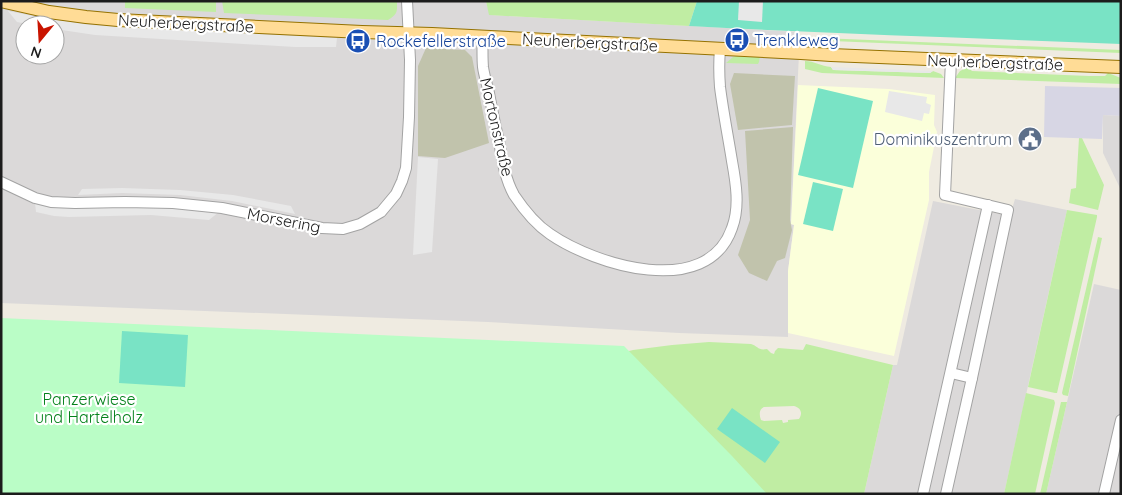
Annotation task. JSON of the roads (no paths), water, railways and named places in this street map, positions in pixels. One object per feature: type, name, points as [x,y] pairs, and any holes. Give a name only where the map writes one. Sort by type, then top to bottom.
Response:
[{"type":"main road","name":"Neuherbergstraße","points":[[2,1],[49,12],[118,20],[1121,67]]},
{"type":"street","points":[[407,1],[409,33]]},
{"type":"street","name":"Morsering","points":[[1,182],[35,198],[51,202],[173,203],[222,208],[322,228],[343,229],[360,224],[381,212],[396,194],[405,173],[409,130],[409,33]]},
{"type":"street","name":"Mortonstraße","points":[[482,36],[483,68],[505,172],[513,192],[522,206],[533,220],[568,246],[615,264],[642,270],[670,270],[689,267],[708,260],[721,248],[733,227],[736,210],[736,189],[720,87],[720,49]]},
{"type":"street","points":[[946,494],[1008,210],[945,195],[950,60]]},
{"type":"street","points":[[923,494],[988,205]]},
{"type":"street","points":[[951,373],[972,378]]},
{"type":"street","points":[[1104,494],[1120,426]]},
{"type":"place","name":"Trenkleweg","points":[[737,40]]},
{"type":"place","name":"Rockefellerstraße","points":[[358,41]]},
{"type":"place","name":"Dominikuszentrum","points":[[1030,139]]},
{"type":"park label","name":"Panzerwiese und Hartelholz","points":[[89,408]]}]
